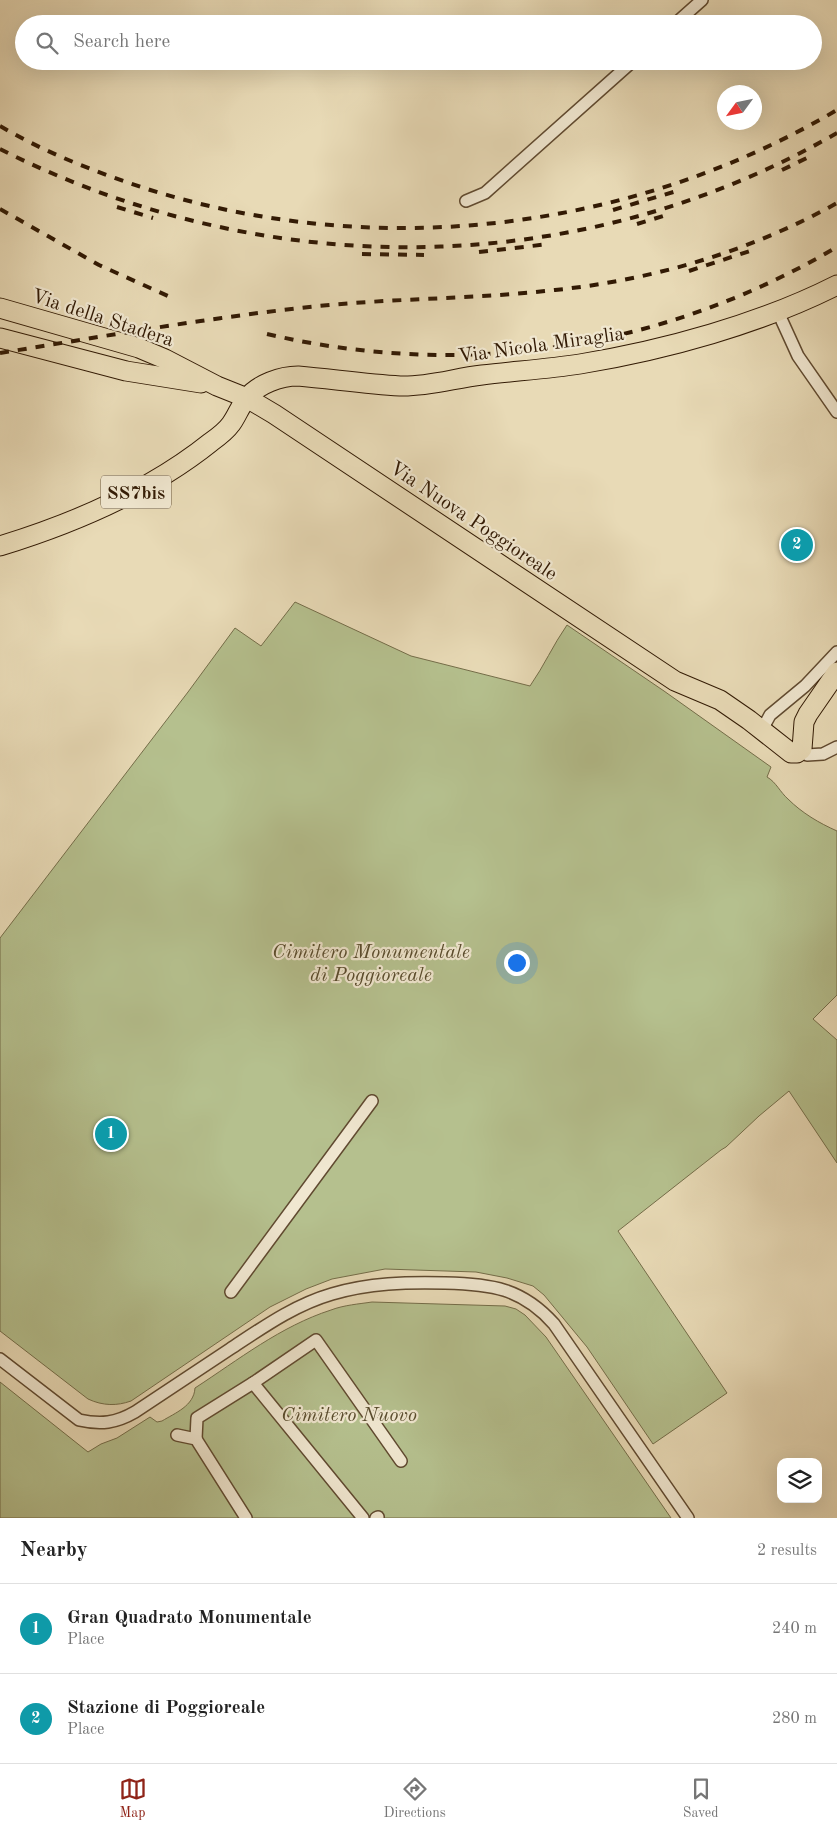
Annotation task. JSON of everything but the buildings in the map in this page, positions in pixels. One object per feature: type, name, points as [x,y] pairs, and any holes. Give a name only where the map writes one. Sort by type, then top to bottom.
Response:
[{"type":"main road","name":"Via Nicola Miraglia","points":[[247,398],[266,384],[288,376],[400,386],[418,385],[481,375],[578,364],[657,349],[736,325],[837,285]]},
{"type":"main road","name":"Via della Stadera","points":[[0,308],[139,348],[165,358],[218,386],[247,398]]},
{"type":"main road","name":"Via della Stadera","points":[[0,338],[118,370],[218,386]]},
{"type":"main road","name":"SS7bis","points":[[0,546],[44,533],[135,492],[191,458],[222,433],[230,425],[247,398]]},
{"type":"main road","name":"Via Nuova Poggioreale","points":[[247,398],[272,412],[675,681],[720,700],[749,720],[788,752],[794,754],[800,752],[803,745],[804,748]]},
{"type":"main road","points":[[804,748],[804,722],[837,672]]},
{"type":"street","points":[[685,15],[702,0]]},
{"type":"street","points":[[466,201],[485,194],[623,70]]},
{"type":"street","points":[[777,310],[798,356],[837,412]]},
{"type":"street","points":[[764,726],[770,715],[805,686],[837,652]]},
{"type":"street","points":[[804,748],[823,754],[837,748]]},
{"type":"street","points":[[231,1292],[372,1101]]},
{"type":"street","points":[[0,1359],[79,1420],[94,1424],[110,1423],[123,1419],[135,1412],[275,1319],[315,1300],[352,1289],[399,1283],[452,1283],[497,1288],[515,1293],[528,1300],[542,1310],[554,1324],[688,1518]]},
{"type":"street","points":[[246,1518],[196,1439],[198,1418],[316,1340],[401,1461]]},
{"type":"street","points":[[253,1383],[363,1518]]},
{"type":"street","points":[[177,1435],[196,1439]]},
{"type":"green space","name":"Cimitero Monumentale di Poggioreale","points":[[295,602],[411,656],[530,686],[567,625],[771,767],[767,777],[788,799],[811,817],[837,831],[837,995],[813,1019],[837,1040],[837,1163],[789,1091],[726,1147],[618,1231],[727,1393],[653,1444],[587,1347],[544,1295],[533,1286],[507,1278],[476,1272],[385,1269],[332,1279],[306,1289],[270,1307],[131,1401],[120,1404],[105,1404],[88,1399],[0,1331],[0,938],[235,628],[261,646]]},
{"type":"green space","name":"Cimitero Nuovo","points":[[372,1302],[505,1306],[516,1309],[525,1315],[546,1337],[671,1518],[0,1518],[0,1382],[88,1452],[101,1444],[117,1438],[150,1417],[157,1422],[178,1412],[191,1400],[195,1388],[277,1334],[336,1308]]},
{"type":"railway","points":[[0,126],[51,153],[105,174],[141,187],[229,210],[318,224],[408,228],[497,223],[586,208],[673,184],[757,152],[837,110]]},
{"type":"railway","points":[[0,149],[101,193],[206,224],[313,242],[421,247],[528,239],[634,217],[738,182],[837,133]]},
{"type":"railway","points":[[782,170],[813,155]]},
{"type":"railway","points":[[613,210],[680,190]]},
{"type":"railway","points":[[0,353],[279,310],[349,303],[526,293],[628,279],[665,271],[736,249],[804,220],[837,203]]},
{"type":"railway","points":[[117,207],[153,218]]},
{"type":"railway","points":[[0,209],[99,265],[168,296]]},
{"type":"railway","points":[[637,224],[670,214]]},
{"type":"railway","points":[[479,252],[549,244]]},
{"type":"railway","points":[[267,334],[341,348],[415,354],[488,354],[560,346],[632,332],[702,311],[770,282],[837,247]]},
{"type":"railway","points":[[689,271],[753,250]]},
{"type":"railway","points":[[362,254],[424,255]]},
{"type":"place","name":"Stazione di Poggioreale","points":[[797,545]]},
{"type":"place","name":"Gran Quadrato Monumentale","points":[[111,1134]]}]
